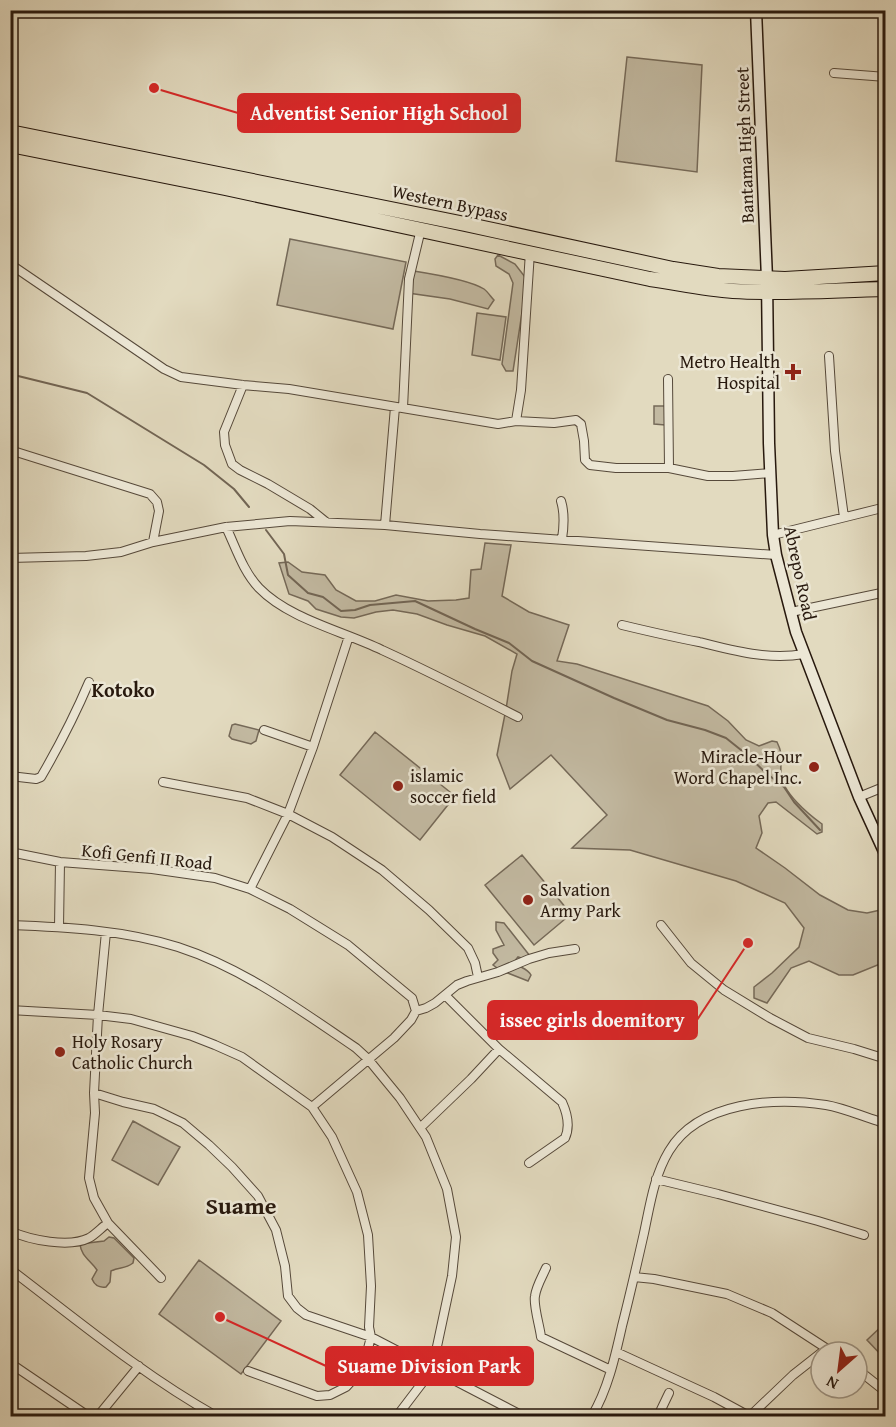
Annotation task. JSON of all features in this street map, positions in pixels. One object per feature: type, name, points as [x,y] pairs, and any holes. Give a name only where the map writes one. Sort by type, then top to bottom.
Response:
[{"type":"highway","name":"Western Bypass","points":[[10,132],[475,226],[673,269],[767,285],[885,289]]},
{"type":"highway","name":"Western Bypass","points":[[10,145],[225,188],[650,279],[734,291],[808,278],[885,273]]},
{"type":"main road","name":"Bantama High Street","points":[[756,10],[767,285]]},
{"type":"main road","name":"Abrepo Road","points":[[767,285],[770,473],[776,555],[796,632],[859,797],[885,856]]},
{"type":"street","points":[[834,73],[885,77]]},
{"type":"street","points":[[385,525],[399,408],[409,279],[420,229]]},
{"type":"street","points":[[516,421],[521,390],[530,252]]},
{"type":"street","points":[[10,264],[164,369],[181,377],[289,389],[498,424],[516,421],[554,423],[576,420],[581,424],[585,460],[590,465],[616,468],[669,468],[708,476],[770,473]]},
{"type":"street","points":[[829,356],[835,452],[844,518]]},
{"type":"street","points":[[668,379],[669,468]]},
{"type":"street","points":[[243,385],[224,432],[225,445],[232,464],[310,509],[326,522]]},
{"type":"street","points":[[10,450],[150,494],[157,502],[159,511],[153,542]]},
{"type":"street","points":[[561,501],[564,510],[562,539]]},
{"type":"street","points":[[773,535],[885,507]]},
{"type":"street","points":[[10,558],[86,556],[121,552],[153,542],[226,527],[290,521],[385,525],[776,555]]},
{"type":"street","points":[[226,527],[246,570],[259,587],[276,602],[391,654],[518,717]]},
{"type":"street","points":[[791,612],[885,594]]},
{"type":"street","points":[[622,625],[744,653],[770,656],[804,654]]},
{"type":"street","points":[[250,889],[288,814],[313,747],[349,636]]},
{"type":"street","points":[[10,776],[36,779],[41,777],[88,682]]},
{"type":"street","points":[[264,730],[313,747]]},
{"type":"street","points":[[163,782],[247,798],[288,814],[332,837],[382,870],[429,910],[468,948],[478,977]]},
{"type":"street","points":[[859,797],[885,786]]},
{"type":"street","name":"Kofi Genfi II Road","points":[[10,852],[60,862],[152,869],[215,879],[250,889],[290,909],[348,945],[412,999],[416,1011]]},
{"type":"street","points":[[59,927],[60,862]]},
{"type":"street","points":[[10,925],[59,927],[139,937],[178,947],[218,963],[270,990],[356,1048],[400,1098],[426,1137],[447,1189],[456,1237],[452,1276],[432,1370],[398,1416]]},
{"type":"street","points":[[661,925],[691,963],[724,990],[770,1018],[808,1038],[885,1059]]},
{"type":"street","points":[[106,932],[98,1015],[95,1113],[89,1178],[94,1198],[108,1223],[161,1278]]},
{"type":"street","points":[[312,1107],[394,1038],[411,1020],[416,1011],[426,1008],[457,985],[549,952],[575,949]]},
{"type":"street","points":[[445,995],[499,1049],[562,1102],[566,1110],[568,1131],[566,1138],[529,1163]]},
{"type":"street","points":[[10,1010],[131,1019],[183,1033],[215,1045],[242,1058],[312,1107],[332,1137],[357,1192],[368,1235],[371,1337],[366,1356],[358,1374],[346,1388],[330,1395],[317,1396],[248,1371]]},
{"type":"street","points":[[420,1128],[471,1080],[499,1049]]},
{"type":"street","points":[[94,1093],[154,1108],[183,1123],[232,1167],[258,1196],[276,1230],[285,1266],[288,1296],[306,1315],[371,1337],[506,1413],[523,1416]]},
{"type":"street","points":[[592,1416],[606,1388],[616,1352],[656,1179],[670,1149],[683,1134],[717,1112],[746,1105],[770,1103],[828,1106],[885,1125]]},
{"type":"street","points":[[656,1179],[864,1235]]},
{"type":"street","points":[[10,1231],[63,1244],[88,1238],[108,1223]]},
{"type":"street","points":[[546,1268],[535,1296],[541,1337],[611,1370]]},
{"type":"street","points":[[10,1269],[139,1366],[190,1402],[216,1416]]},
{"type":"street","points":[[634,1277],[727,1294],[772,1313],[809,1340]]},
{"type":"street","points":[[616,1352],[752,1416],[793,1375],[809,1364]]},
{"type":"street","points":[[10,1364],[88,1416]]},
{"type":"street","points":[[98,1416],[139,1366]]},
{"type":"street","points":[[869,1379],[885,1392]]},
{"type":"street","points":[[658,1416],[669,1393]]},
{"type":"shaded area","points":[[627,57],[702,65],[697,172],[616,161]]},
{"type":"shaded area","points":[[290,239],[406,262],[393,329],[277,305]]},
{"type":"shaded area","points":[[498,255],[515,264],[525,277],[525,293],[513,371],[506,371],[502,364],[513,283],[509,274],[496,266],[495,259]]},
{"type":"shaded area","points":[[408,270],[477,285],[494,300],[488,309],[450,299],[408,293],[405,275]]},
{"type":"shaded area","points":[[477,313],[506,317],[500,360],[472,355]]},
{"type":"shaded area","points":[[654,406],[665,406],[665,425],[654,424]]},
{"type":"shaded area","points":[[485,543],[511,545],[502,596],[529,612],[569,625],[557,661],[577,664],[708,706],[728,721],[746,740],[759,746],[772,741],[777,742],[781,755],[782,781],[803,809],[822,824],[822,832],[817,834],[776,802],[768,803],[759,816],[762,833],[756,848],[820,895],[848,910],[867,913],[885,909],[885,962],[853,975],[839,975],[809,961],[791,968],[767,1003],[754,998],[754,987],[799,947],[804,928],[785,903],[736,881],[630,850],[572,848],[607,815],[551,755],[510,789],[497,755],[517,654],[485,636],[417,614],[393,610],[354,618],[341,617],[316,609],[308,601],[289,594],[279,563],[288,562],[302,572],[325,575],[336,590],[356,601],[375,601],[396,595],[428,601],[456,600],[469,598],[471,570],[481,569]]},
{"type":"shaded area","points":[[232,725],[259,730],[256,741],[251,744],[232,739],[229,736]]},
{"type":"shaded area","name":"islamic soccer field","points":[[375,732],[455,796],[420,840],[340,775]]},
{"type":"shaded area","name":"Salvation Army Park","points":[[522,855],[571,914],[534,945],[485,885]]},
{"type":"shaded area","points":[[496,922],[504,923],[530,956],[524,959],[518,957],[514,962],[531,975],[528,981],[493,965],[498,960],[493,949],[504,945],[496,930]]},
{"type":"shaded area","points":[[133,1121],[180,1147],[158,1185],[112,1160]]},
{"type":"shaded area","points":[[109,1237],[114,1238],[134,1258],[130,1265],[111,1271],[110,1282],[106,1287],[101,1287],[96,1285],[92,1279],[97,1270],[84,1255],[80,1244],[104,1241]]},
{"type":"shaded area","points":[[199,1260],[281,1321],[241,1374],[159,1314]]},
{"type":"shaded area","points":[[885,1323],[885,1359],[869,1340],[867,1340]]},
{"type":"waterway","points":[[10,374],[87,393],[204,465],[234,489],[249,507]]},
{"type":"waterway","points":[[266,530],[284,554],[288,575],[308,593],[323,597],[341,611],[355,610],[370,605],[415,601],[509,643],[532,661],[614,698],[667,720],[726,738],[784,787],[794,802],[820,830]]},
{"type":"place","name":"Adventist Senior High School","points":[[154,88]]},
{"type":"place","name":"Metro Health Hospital","points":[[793,372]]},
{"type":"place","name":"Miracle-Hour Word Chapel Inc.","points":[[814,767]]},
{"type":"place","name":"islamic soccer field","points":[[398,786]]},
{"type":"place","name":"Salvation Army Park","points":[[528,900]]},
{"type":"place","name":"issec girls doemitory","points":[[748,943]]},
{"type":"place","name":"Holy Rosary Catholic Church","points":[[60,1052]]},
{"type":"place","name":"Suame Division Park","points":[[220,1317]]},
{"type":"district","name":"Kotoko","points":[[123,690]]},
{"type":"district","name":"Suame","points":[[241,1206]]}]
